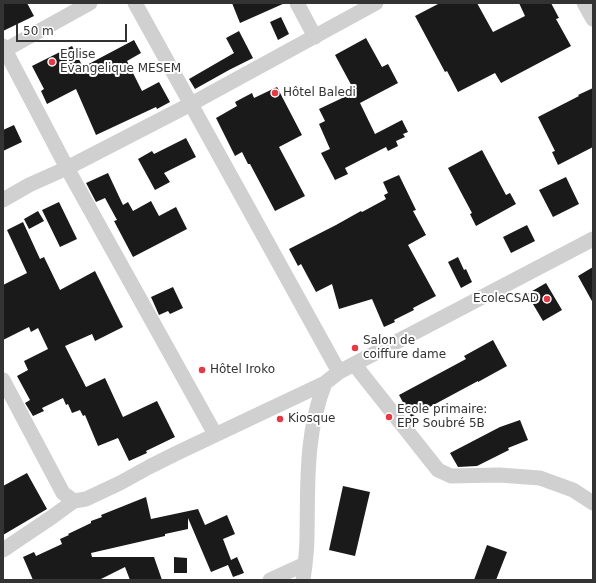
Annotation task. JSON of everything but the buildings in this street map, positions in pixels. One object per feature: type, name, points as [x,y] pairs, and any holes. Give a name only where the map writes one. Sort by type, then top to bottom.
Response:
[{"type":"street","points":[[90,3],[4,48],[67,168],[215,434]]},
{"type":"street","points":[[135,3],[339,372]]},
{"type":"street","points":[[297,3],[315,37]]},
{"type":"street","points":[[3,200],[29,185],[67,168],[190,104],[376,3]]},
{"type":"street","points":[[584,3],[593,19]]},
{"type":"street","points":[[3,550],[52,518],[74,501],[86,499],[215,434],[325,383],[339,372],[593,238]]},
{"type":"street","points":[[354,364],[438,470],[451,476],[540,478],[573,490],[593,503]]},
{"type":"street","points":[[3,380],[64,493],[74,501]]},
{"type":"street","points":[[303,580],[307,539],[311,436],[316,408],[325,383]]},
{"type":"street","points":[[270,580],[305,564]]},
{"type":"place","name":"Eglise Evangelique MESEM","points":[[52,62]]},
{"type":"place","name":"Hôtel Baledi","points":[[275,93]]},
{"type":"place","name":"EcoleCSAD","points":[[547,299]]},
{"type":"place","name":"Salon de coiffure dame","points":[[355,348]]},
{"type":"place","name":"Hôtel Iroko","points":[[202,370]]},
{"type":"place","name":"Ecole primaire: EPP Soubré 5B","points":[[389,417]]},
{"type":"place","name":"Kiosque","points":[[280,419]]}]
